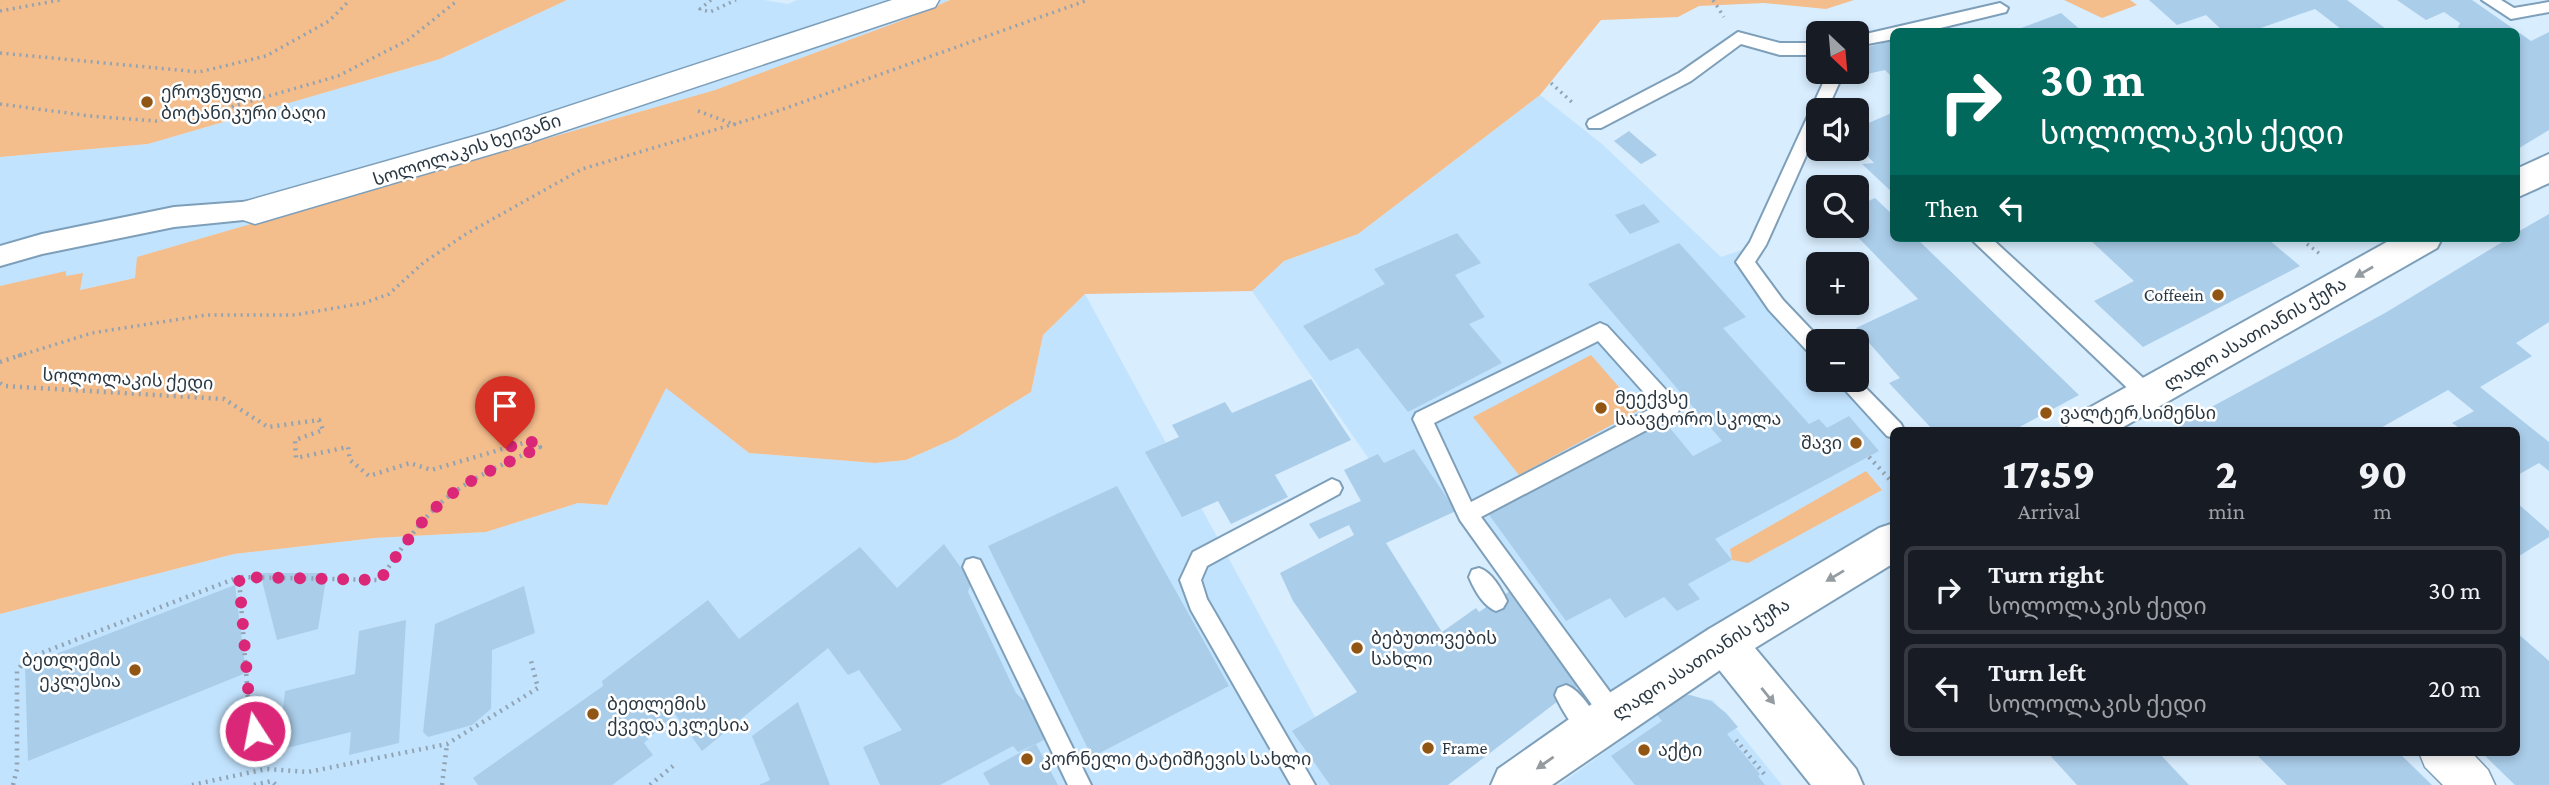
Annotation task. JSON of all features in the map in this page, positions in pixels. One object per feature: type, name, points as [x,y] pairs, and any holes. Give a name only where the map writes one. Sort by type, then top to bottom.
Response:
[{"type":"main road","points":[[2520,183],[2549,167]]},
{"type":"main road","name":"ლადო ასათიანის ქუჩა","points":[[2100,427],[2148,396],[2417,242]]},
{"type":"main road","name":"ლადო ასათიანის ქუჩა","points":[[1514,785],[1724,643],[1890,543]]},
{"type":"main road","points":[[1724,643],[1840,785]]},
{"type":"street","name":"სოლოლაკის ხეივანი","points":[[0,256],[42,244],[174,217],[255,211],[338,190],[924,0]]},
{"type":"street","points":[[2444,756],[2473,785]]},
{"type":"lane","points":[[2490,0],[2511,14],[2549,7]]},
{"type":"lane","points":[[1916,28],[2000,8]]},
{"type":"lane","points":[[1869,38],[1890,34]]},
{"type":"lane","points":[[1595,124],[1685,77],[1738,38],[1780,49],[1806,49]]},
{"type":"lane","points":[[1806,137],[1757,245],[1745,262],[1776,305],[1806,337]]},
{"type":"lane","points":[[1983,242],[2148,396]]},
{"type":"lane","points":[[1468,514],[1670,408],[1600,331],[1423,419],[1468,514],[1602,723]]},
{"type":"lane","points":[[1858,392],[1891,427]]},
{"type":"lane","points":[[1304,785],[1198,603],[1190,580],[1200,559],[1332,488]]},
{"type":"lane","points":[[973,567],[1080,785]]},
{"type":"lane","points":[[1479,577],[1496,601]]},
{"type":"lane","points":[[1566,695],[1602,723]]},
{"type":"path","points":[[0,11],[60,0]]},
{"type":"path","points":[[0,53],[199,72],[266,56],[329,21],[350,0]]},
{"type":"path","points":[[0,104],[90,116],[156,121],[227,108],[338,76],[408,40],[458,0]]},
{"type":"path","points":[[712,0],[700,9],[710,12],[722,9],[736,0]]},
{"type":"path","points":[[0,362],[92,333],[206,315],[295,315],[365,303],[389,294],[423,263],[466,234],[582,169],[736,125],[1088,0]]},
{"type":"path","points":[[688,107],[736,125]]},
{"type":"path","name":"სოლოლაკის ქედი","points":[[0,383],[4,386],[224,399],[268,427],[319,420],[323,430],[295,440],[296,457],[348,447],[350,460],[369,476],[411,463],[431,470],[530,441],[540,447],[485,473],[448,497],[403,547],[380,580],[239,577]]},
{"type":"path","points":[[1869,457],[1890,480]]},
{"type":"path","points":[[13,785],[18,769],[17,671],[26,659],[239,577],[250,712],[266,769]]},
{"type":"path","points":[[192,785],[266,769],[308,772],[447,744],[538,688],[530,657]]},
{"type":"path","points":[[1736,740],[1765,775]]},
{"type":"path","points":[[442,785],[447,744]]},
{"type":"path","points":[[650,785],[673,766]]},
{"type":"path","points":[[254,785],[272,781],[276,785]]},
{"type":"shaded area","name":"ეროვნული ბოტანიკური ბაღი","points":[[0,0],[567,0],[440,59],[148,144],[0,157]]},
{"type":"shaded area","points":[[567,0],[764,0],[788,4],[797,0],[950,0],[715,90],[138,257],[135,278],[79,290],[65,276],[0,286],[0,157],[148,144],[440,59]]},
{"type":"shaded area","points":[[950,0],[1854,0],[1826,9],[1764,3],[1699,6],[1678,17],[1601,20],[1540,95],[1358,234],[1284,261],[1252,291],[1085,294],[1043,335],[1031,392],[956,438],[906,460],[875,463],[749,453],[666,388],[607,505],[578,503],[486,532],[375,538],[234,554],[0,614],[0,286],[66,271],[66,276],[83,273],[80,290],[135,278],[137,257],[715,90]]},
{"type":"shaded area","points":[[2064,0],[2130,0],[2137,5],[2102,18]]},
{"type":"shaded area","name":"მეექვსე საავტორო სკოლა","points":[[1540,95],[1602,144],[1721,257],[1757,245],[1745,262],[1776,305],[1806,339],[1806,392],[1854,392],[1890,432],[1890,528],[1592,715],[1415,455],[1378,472],[1252,291],[1284,261],[1358,234]]},
{"type":"shaded area","points":[[1085,294],[1352,785],[0,785],[0,614],[234,554],[375,538],[486,532],[578,503],[606,505],[665,387],[749,453],[875,463],[906,460],[956,438],[1031,392],[1043,335]]},
{"type":"shaded area","points":[[1591,355],[1639,410],[1519,475],[1473,417]]},
{"type":"shaded area","points":[[1866,471],[1882,490],[1748,563],[1732,560],[1730,549]]},
{"type":"shaded area","points":[[1681,697],[1713,700],[1782,785],[1559,785]]},
{"type":"building","points":[[2149,0],[2347,0],[2385,28],[2340,28],[2315,9],[2260,28],[2220,28],[2206,15],[2177,25]]},
{"type":"building","points":[[2397,0],[2472,0],[2512,28],[2458,28],[2460,23],[2444,12],[2426,20]]},
{"type":"building","points":[[2061,13],[2078,28],[2021,28]]},
{"type":"building","points":[[2549,32],[2549,130],[2520,148],[2520,33],[2531,41]]},
{"type":"building","points":[[1890,41],[1890,75],[1885,70],[1869,74],[1869,47]]},
{"type":"building","points":[[1890,114],[1890,190],[1862,164],[1874,163],[1869,158],[1869,123]]},
{"type":"building","points":[[1629,131],[1657,155],[1641,164],[1614,141]]},
{"type":"building","points":[[1875,198],[1890,212],[1890,242],[1920,242],[2079,395],[2020,427],[1930,427],[1889,383],[1900,378],[1869,343],[1869,329],[1856,328],[1918,299],[1859,238],[1869,238],[1869,201]]},
{"type":"building","points":[[1644,204],[1660,222],[1630,234],[1615,215]]},
{"type":"building","points":[[2549,214],[2549,322],[2516,343],[2532,356],[2480,387],[2549,442],[2549,471],[2539,463],[2520,474],[2520,427],[2458,427],[2452,423],[2474,411],[2448,390],[2382,427],[2175,427],[2385,313],[2502,242],[2520,242],[2520,231]]},
{"type":"building","points":[[1457,233],[1481,263],[1455,275],[1485,317],[1469,324],[1502,363],[1408,412],[1358,348],[1330,361],[1303,326],[1385,284],[1374,269]]},
{"type":"building","points":[[2092,242],[2271,242],[2300,266],[2143,347],[2094,301],[2134,281]]},
{"type":"building","points":[[1679,243],[1746,317],[1723,328],[1809,424],[1819,419],[1827,428],[1849,416],[1879,451],[1715,539],[1732,560],[1688,584],[1700,599],[1677,611],[1664,597],[1625,618],[1610,598],[1566,621],[1487,512],[1665,422],[1693,456],[1722,441],[1588,284]]},
{"type":"building","points":[[1311,379],[1351,440],[1275,475],[1288,497],[1231,524],[1218,501],[1182,517],[1145,452],[1179,437],[1172,425],[1225,402],[1232,413]]},
{"type":"building","points":[[1414,449],[1456,511],[1386,543],[1442,632],[1476,608],[1479,612],[1510,591],[1579,685],[1448,785],[1330,785],[1292,731],[1357,692],[1293,601],[1280,573],[1354,535],[1349,525],[1319,539],[1309,524],[1361,501],[1344,470],[1378,454],[1384,463]]},
{"type":"building","points":[[1117,486],[1229,686],[1092,757],[988,546]]},
{"type":"building","points":[[2520,506],[2549,531],[2549,537],[2520,555]]},
{"type":"building","points":[[944,544],[971,582],[968,592],[1016,693],[1023,700],[1027,698],[1051,736],[1036,744],[1018,752],[1013,746],[940,785],[880,785],[863,747],[902,730],[859,670],[848,675],[828,648],[702,751],[675,714],[644,743],[653,755],[612,785],[478,785],[473,778],[603,686],[602,681],[708,600],[739,639],[860,547],[897,588]]},
{"type":"building","points":[[260,573],[327,573],[318,629],[277,640]]},
{"type":"building","name":"ბეთლემის ეკლესია","points":[[235,585],[246,673],[28,761],[25,666]]},
{"type":"building","points":[[524,586],[535,633],[492,650],[491,709],[472,725],[428,737],[423,732],[435,624]]},
{"type":"building","points":[[406,620],[399,743],[349,755],[351,732],[279,750],[285,691],[355,674],[359,631]]},
{"type":"building","points":[[2520,636],[2549,661],[2549,785],[2515,785],[2485,756],[2520,756]]},
{"type":"building","points":[[1690,695],[1711,701],[1738,727],[1727,734],[1760,774],[1758,776],[1765,785],[1635,785],[1611,756],[1662,721],[1653,710],[1679,696]]},
{"type":"building","points":[[798,702],[830,785],[759,785],[770,780],[752,736]]},
{"type":"building","name":"კორნელი ტატიშჩევის სახლი","points":[[1036,744],[1058,785],[990,785],[983,773]]},
{"type":"building","points":[[2051,756],[2162,756],[2189,785],[2077,785]]},
{"type":"building","points":[[2258,756],[2402,756],[2432,785],[2287,785]]},
{"type":"place","name":"ეროვნული ბოტანიკური ბაღი","points":[[147,102]]},
{"type":"place","name":"Coffeein","points":[[2218,295]]},
{"type":"place","name":"მეექვსე საავტორო სკოლა","points":[[1601,408]]},
{"type":"place","name":"ვალტერ სიმენსი","points":[[2046,413]]},
{"type":"place","name":"შავი","points":[[1856,443]]},
{"type":"place","name":"ბებუთოვების სახლი","points":[[1357,648]]},
{"type":"place","name":"ბეთლემის ეკლესია","points":[[135,670]]},
{"type":"place","name":"ბეთლემის ქვედა ეკლესია","points":[[593,714]]},
{"type":"place","name":"Frame","points":[[1428,748]]},
{"type":"place","name":"აქტი","points":[[1644,750]]},
{"type":"place","name":"კორნელი ტატიშჩევის სახლი","points":[[1027,759]]},
{"type":"route","points":[[255,731],[250,712],[239,577],[380,580],[403,547],[448,497],[485,473],[540,447],[530,441],[505,448]]}]
